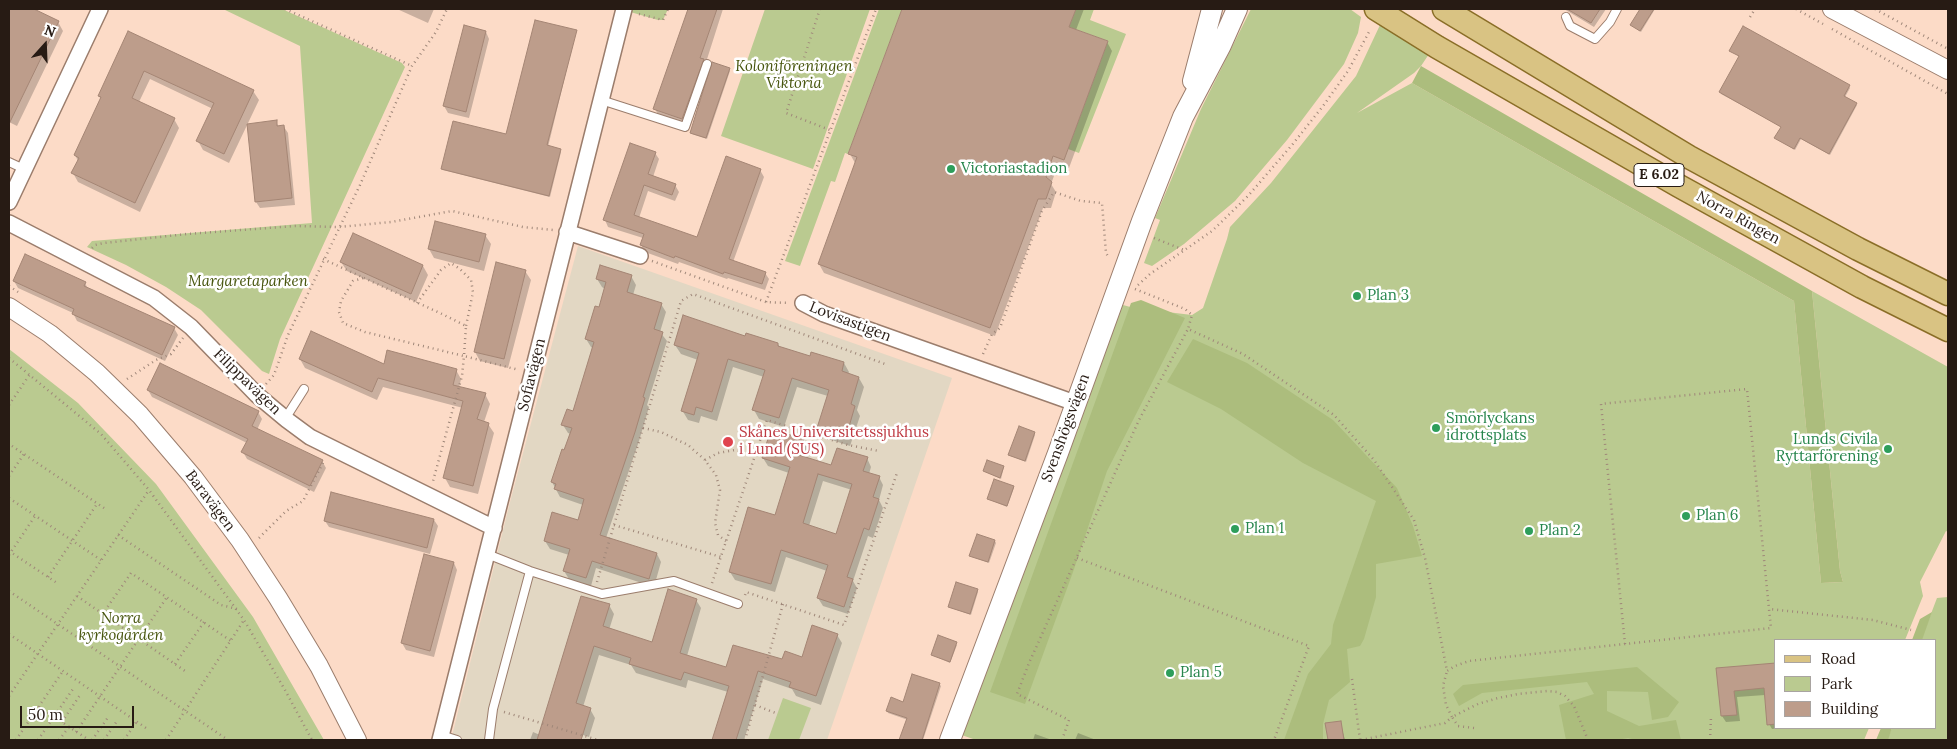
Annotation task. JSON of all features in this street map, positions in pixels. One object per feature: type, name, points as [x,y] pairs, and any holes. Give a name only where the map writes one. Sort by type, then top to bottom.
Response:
[{"type":"main road","name":"Svenshögsvägen","points":[[950,740],[1058,453],[1125,264],[1183,116],[1212,9]]},
{"type":"main road","name":"Svenshögsvägen","points":[[1183,116],[1221,44],[1236,9]]},
{"type":"main road","name":"Norra Ringen","points":[[1376,9],[1437,47],[1679,186],[1862,287],[1948,330]]},
{"type":"main road","name":"Norra Ringen","points":[[1444,9],[1689,157],[1858,249],[1948,294]]},
{"type":"street","points":[[9,202],[100,9]]},
{"type":"street","name":"Sofiavägen","points":[[440,738],[624,9]]},
{"type":"street","points":[[1832,9],[1948,70]]},
{"type":"street","name":"Filippavägen","points":[[9,223],[154,298],[191,327],[257,394],[285,419],[310,437],[494,528]]},
{"type":"street","points":[[567,232],[640,256]]},
{"type":"street","name":"Lovisastigen","points":[[803,303],[824,314],[1075,403]]},
{"type":"street","name":"Baravägen","points":[[9,307],[50,334],[97,373],[140,415],[193,477],[240,540],[278,598],[319,666],[357,740]]},
{"type":"lane","points":[[1566,17],[1570,26],[1595,39],[1610,22],[1617,9]]},
{"type":"lane","points":[[600,100],[685,127],[707,64]]},
{"type":"lane","points":[[9,162],[24,169]]},
{"type":"lane","points":[[285,419],[304,389]]},
{"type":"lane","points":[[487,554],[530,571],[602,594],[674,581],[738,604]]},
{"type":"lane","points":[[489,740],[493,709],[530,571]]},
{"type":"lane","points":[[440,738],[457,740]]},
{"type":"path","points":[[285,9],[412,66]]},
{"type":"path","points":[[257,394],[274,375],[288,335],[360,185],[412,66],[436,32],[447,9]]},
{"type":"path","points":[[624,9],[663,20],[668,9]]},
{"type":"path","points":[[820,9],[786,113],[830,130]]},
{"type":"path","points":[[766,302],[876,9]]},
{"type":"path","points":[[1750,18],[1755,9]]},
{"type":"path","points":[[1796,9],[1948,94]]},
{"type":"path","points":[[1875,9],[1948,48]]},
{"type":"path","points":[[1150,274],[1212,231],[1242,202],[1292,146],[1348,71],[1369,32]]},
{"type":"path","points":[[976,368],[992,334],[1000,328],[1042,211],[1054,192],[1081,201],[1102,203]]},
{"type":"path","points":[[88,251],[95,245],[141,238],[295,226],[339,227],[391,222],[452,211],[523,227],[567,232]]},
{"type":"path","points":[[1148,236],[1185,250]]},
{"type":"path","name":"Lovisastigen","points":[[640,256],[766,302],[803,303]]},
{"type":"path","points":[[323,259],[466,326]]},
{"type":"path","points":[[417,303],[441,270],[451,263],[471,280],[473,292],[466,326],[462,376],[428,497]]},
{"type":"path","points":[[362,278],[353,281],[342,301],[339,312],[343,323],[365,332],[533,373]]},
{"type":"path","points":[[1062,740],[1069,720],[1017,694],[1029,663],[1139,420],[1188,329],[1192,315],[1185,309],[1134,288]]},
{"type":"path","points":[[594,592],[681,301],[693,294],[885,364]]},
{"type":"path","points":[[127,379],[156,360],[171,354],[191,327]]},
{"type":"path","points":[[1188,329],[1243,354],[1334,415],[1374,460],[1414,520],[1426,558],[1447,671],[1443,686],[1446,705],[1458,726],[1474,728]]},
{"type":"path","points":[[9,358],[101,434],[149,490],[237,609],[312,740]]},
{"type":"path","points":[[9,406],[30,374]]},
{"type":"path","points":[[1447,671],[1469,661],[1625,644],[1771,628],[1747,389],[1601,404],[1625,644]]},
{"type":"path","points":[[709,594],[767,420],[848,445],[879,450]]},
{"type":"path","points":[[643,428],[661,432],[688,445],[705,460],[716,475],[720,490],[715,523],[718,536],[726,541]]},
{"type":"path","points":[[12,446],[106,510]]},
{"type":"path","points":[[259,538],[286,511],[303,502],[331,447]]},
{"type":"path","points":[[705,460],[718,453],[735,450],[755,454]]},
{"type":"path","points":[[9,476],[24,454]]},
{"type":"path","points":[[738,604],[746,592],[844,625],[896,473]]},
{"type":"path","points":[[9,696],[149,490]]},
{"type":"path","points":[[9,498],[101,560]]},
{"type":"path","points":[[48,577],[97,503]]},
{"type":"path","points":[[35,516],[9,553],[56,583]]},
{"type":"path","points":[[614,525],[721,557]]},
{"type":"path","points":[[118,535],[221,605],[237,609]]},
{"type":"path","points":[[1077,558],[1309,646],[1274,740]]},
{"type":"path","points":[[102,615],[131,573],[231,641]]},
{"type":"path","points":[[9,591],[228,740]]},
{"type":"path","points":[[76,596],[184,671]]},
{"type":"path","points":[[76,732],[167,598]]},
{"type":"path","points":[[745,740],[783,604]]},
{"type":"path","points":[[1769,609],[1873,620],[1911,630]]},
{"type":"path","points":[[166,740],[244,620]]},
{"type":"path","points":[[175,664],[204,622]]},
{"type":"path","points":[[9,634],[146,728]]},
{"type":"path","points":[[16,740],[63,671]]},
{"type":"path","points":[[1352,679],[1361,740],[1445,723],[1452,717],[1478,704],[1498,698],[1547,691],[1557,692],[1565,696],[1574,706],[1588,740]]},
{"type":"path","points":[[38,740],[74,689]]},
{"type":"path","points":[[62,722],[80,695]]},
{"type":"path","points":[[755,705],[778,714]]},
{"type":"path","points":[[39,707],[90,740],[109,716]]},
{"type":"path","points":[[493,709],[598,740]]},
{"type":"path","points":[[1710,740],[1711,717]]},
{"type":"path","points":[[104,740],[117,721]]},
{"type":"path","points":[[124,740],[137,721]]},
{"type":"path","points":[[60,740],[69,727]]},
{"type":"path","points":[[81,740],[83,736]]},
{"type":"shaded area","name":"Skånes Universitetssjukhus i Lund (SUS)","points":[[578,246],[952,378],[827,740],[451,740],[509,506]]},
{"type":"green space","name":"Margaretaparken","points":[[223,9],[282,9],[402,63],[405,67],[280,339],[269,374],[262,371],[201,310],[166,287],[126,265],[87,247],[92,241],[312,223],[300,46]]},
{"type":"green space","points":[[620,9],[668,9],[663,20],[658,20]]},
{"type":"green space","name":"Koloniföreningen Viktoria","points":[[765,9],[870,9],[813,169],[721,136]]},
{"type":"green space","points":[[879,9],[902,9],[848,154],[845,153],[835,182],[831,181],[800,266],[785,261]]},
{"type":"green space","points":[[1076,9],[1094,9],[1090,20],[1126,34],[1079,153],[1068,149],[1108,41],[1069,27]]},
{"type":"green space","points":[[1251,9],[1350,9],[1361,17],[1358,33],[1344,64],[1287,140],[1235,201],[1184,244],[1152,266],[1144,263],[1160,220],[1155,218],[1201,109]]},
{"type":"green space","name":"Smörlyckans idrottsplats","points":[[1380,25],[1431,51],[1414,73],[1357,113],[1412,83],[1794,301],[1821,583],[1843,582],[1840,571],[1812,291],[1948,367],[1948,532],[1946,531],[1920,582],[1923,596],[1905,639],[1774,639],[1774,729],[1869,729],[1864,740],[976,740],[953,732],[1112,302],[1134,308],[1192,315],[1203,308],[1230,227],[1271,183],[1356,76]]},
{"type":"green space","points":[[1421,66],[1812,291],[1840,571],[1843,582],[1821,583],[1794,301],[1412,83]]},
{"type":"green space","points":[[1141,300],[1185,318],[1107,471],[1025,704],[990,692],[1131,303]]},
{"type":"green space","points":[[1193,339],[1247,363],[1333,420],[1397,488],[1413,526],[1422,556],[1376,564],[1376,597],[1364,639],[1360,646],[1347,649],[1350,682],[1329,700],[1323,724],[1323,740],[1284,740],[1308,674],[1331,644],[1333,625],[1376,501],[1303,463],[1221,409],[1167,382]]},
{"type":"green space","name":"Norra kyrkogården","points":[[9,349],[78,403],[156,484],[253,617],[324,740],[9,740]]},
{"type":"green space","points":[[1948,597],[1948,740],[1887,740],[1892,729],[1937,729],[1937,639],[1921,639],[1937,598]]},
{"type":"green space","points":[[1932,612],[1922,639],[1912,639],[1920,619]]},
{"type":"green space","points":[[1637,667],[1679,702],[1668,717],[1652,720],[1648,692],[1607,691],[1607,711],[1639,726],[1676,720],[1681,740],[1636,740],[1628,738],[1617,740],[1566,740],[1559,705],[1594,694],[1587,682],[1482,693],[1459,706],[1453,694],[1463,685]]},
{"type":"green space","points":[[783,698],[811,708],[799,740],[768,740]]},
{"type":"green space","points":[[1881,729],[1892,729],[1888,740],[1876,740]]},
{"type":"building","points":[[9,9],[34,9],[59,21],[9,124]]},
{"type":"building","points":[[688,9],[717,9],[700,58],[704,59],[682,119],[653,109]]},
{"type":"building","name":"Victoriastadion","points":[[902,9],[1076,9],[1069,27],[1108,41],[1064,160],[1053,156],[1046,177],[1052,182],[1046,199],[1038,199],[990,328],[818,264],[857,157],[848,154]]},
{"type":"building","points":[[1567,9],[1600,9],[1591,23]]},
{"type":"building","points":[[1640,9],[1654,9],[1640,31],[1630,25]]},
{"type":"building","points":[[535,20],[577,30],[547,145],[561,149],[549,196],[441,169],[453,121],[506,134]]},
{"type":"building","points":[[464,25],[486,31],[466,112],[443,106]]},
{"type":"building","points":[[1743,26],[1850,85],[1844,96],[1857,103],[1829,154],[1800,138],[1794,149],[1774,138],[1781,127],[1719,92],[1739,56],[1729,51]]},
{"type":"building","points":[[128,31],[254,90],[224,154],[196,141],[214,103],[144,71],[132,98],[175,118],[135,203],[71,173],[79,158],[74,155],[101,97],[98,96]]},
{"type":"building","points":[[712,62],[730,68],[706,138],[690,133]]},
{"type":"building","points":[[277,120],[277,126],[284,125],[292,198],[255,202],[247,124]]},
{"type":"building","points":[[630,143],[656,152],[648,174],[676,184],[672,195],[644,185],[634,215],[697,237],[726,156],[761,169],[729,259],[766,272],[762,284],[724,272],[723,274],[640,245],[644,234],[603,220]]},
{"type":"building","points":[[435,221],[486,234],[479,262],[428,249]]},
{"type":"building","points":[[353,233],[423,265],[411,294],[340,262]]},
{"type":"building","points":[[25,254],[86,282],[84,286],[175,327],[162,355],[72,314],[74,309],[13,281]]},
{"type":"building","points":[[496,262],[526,270],[504,359],[474,352]]},
{"type":"building","points":[[600,265],[632,275],[627,292],[662,303],[654,329],[663,332],[643,397],[645,398],[635,432],[600,535],[657,553],[649,579],[592,561],[586,578],[563,571],[570,549],[544,541],[552,512],[578,520],[584,499],[554,489],[556,484],[551,482],[562,449],[564,450],[572,428],[561,425],[567,409],[573,411],[594,342],[585,339],[595,306],[599,307],[606,282],[596,279]]},
{"type":"building","points":[[683,315],[745,336],[746,333],[778,343],[778,346],[810,356],[811,352],[844,362],[842,371],[859,377],[851,404],[855,406],[846,437],[817,428],[829,390],[792,378],[779,418],[752,410],[765,370],[728,359],[712,412],[696,407],[694,415],[681,411],[699,353],[674,345]]},
{"type":"building","points":[[311,331],[384,364],[387,350],[457,369],[453,385],[486,393],[477,419],[489,423],[473,486],[443,478],[463,401],[378,378],[372,392],[299,359]]},
{"type":"building","points":[[160,363],[259,411],[252,426],[323,460],[310,486],[241,452],[248,439],[147,390]]},
{"type":"building","points":[[1019,426],[1035,432],[1025,461],[1008,455]]},
{"type":"building","points":[[771,429],[804,439],[799,455],[831,465],[837,448],[868,457],[863,471],[880,476],[873,497],[879,499],[869,530],[864,528],[847,577],[853,579],[844,607],[817,598],[828,565],[781,550],[771,584],[729,572],[748,507],[775,515],[790,467],[762,458]],"holes":[[[818,474],[852,484],[836,534],[803,523]]]},
{"type":"building","points":[[987,460],[1004,466],[1000,478],[983,471]]},
{"type":"building","points":[[994,479],[1014,486],[1007,506],[987,499]]},
{"type":"building","points":[[331,492],[434,519],[427,548],[324,521]]},
{"type":"building","points":[[977,534],[995,540],[988,562],[969,556]]},
{"type":"building","points":[[424,554],[454,562],[430,651],[401,643]]},
{"type":"building","points":[[956,582],[978,589],[970,614],[948,607]]},
{"type":"building","points":[[668,589],[697,599],[680,653],[726,667],[733,645],[782,659],[785,651],[802,657],[812,625],[838,634],[816,696],[789,687],[791,682],[758,671],[736,740],[712,740],[729,686],[684,672],[681,680],[629,664],[631,658],[594,646],[576,703],[591,708],[581,740],[537,740],[581,596],[610,604],[603,626],[652,642]]},
{"type":"building","points":[[938,635],[957,642],[950,662],[931,655]]},
{"type":"building","points":[[1774,663],[1774,724],[1767,725],[1764,688],[1734,691],[1737,715],[1721,716],[1716,668]]},
{"type":"building","points":[[912,674],[940,683],[922,740],[899,740],[907,718],[886,711],[891,697],[903,702]]},
{"type":"building","points":[[1341,721],[1344,740],[1328,740],[1325,723]]},
{"type":"place","name":"Victoriastadion","points":[[951,169]]},
{"type":"place","name":"Plan 3","points":[[1357,296]]},
{"type":"place","name":"Smörlyckans idrottsplats","points":[[1436,428]]},
{"type":"place","name":"Skånes Universitetssjukhus i Lund (SUS)","points":[[728,442]]},
{"type":"place","name":"Lunds Civila Ryttarförening","points":[[1888,449]]},
{"type":"place","name":"Plan 6","points":[[1686,516]]},
{"type":"place","name":"Plan 1","points":[[1235,529]]},
{"type":"place","name":"Plan 2","points":[[1529,531]]},
{"type":"place","name":"Plan 5","points":[[1170,673]]}]
